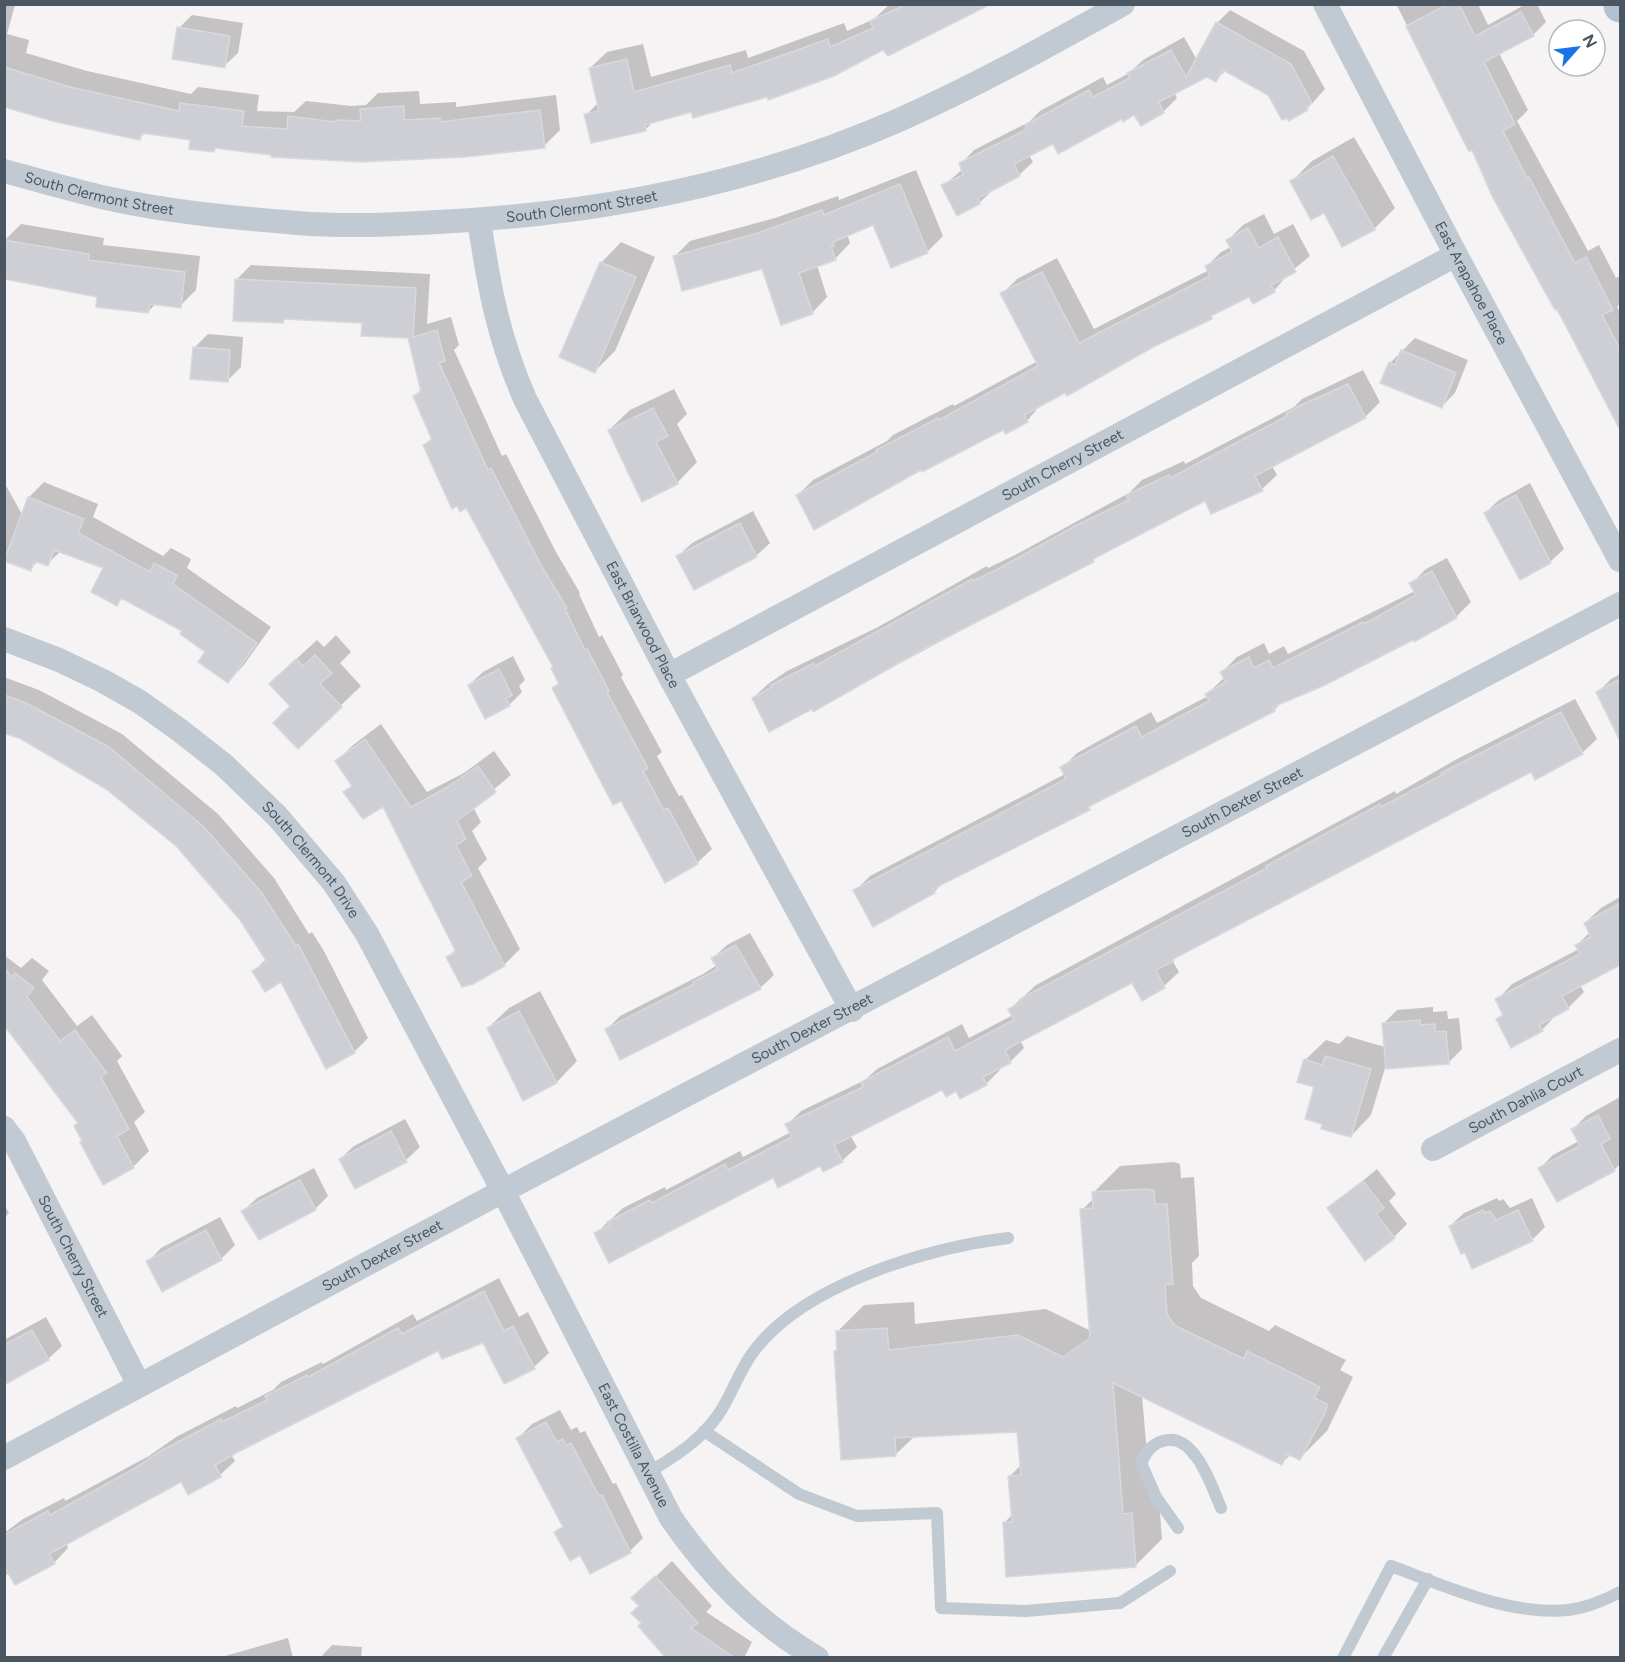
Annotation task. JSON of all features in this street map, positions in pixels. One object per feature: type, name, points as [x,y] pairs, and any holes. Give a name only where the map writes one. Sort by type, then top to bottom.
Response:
[{"type":"street","name":"South Clermont Street","points":[[4,171],[109,198],[211,214],[290,223],[393,225],[479,220],[604,206],[694,188],[808,155],[897,121],[984,80],[1122,4]]},
{"type":"street","name":"East Arapahoe Place","points":[[1326,4],[1456,255],[1620,560]]},
{"type":"street","name":"East Briarwood Place","points":[[479,220],[493,307],[517,381],[669,675],[852,1010]]},
{"type":"street","name":"South Cherry Street","points":[[669,675],[1456,255]]},
{"type":"street","name":"South Dexter Street","points":[[4,1458],[503,1191],[852,1010],[1620,604]]},
{"type":"street","name":"South Clermont Drive","points":[[4,639],[59,660],[140,702],[224,765],[293,833],[334,883],[367,934],[503,1191]]},
{"type":"street","name":"South Dahlia Court","points":[[1433,1149],[1620,1050]]},
{"type":"street","name":"South Cherry Street","points":[[4,1128],[14,1141],[139,1385]]},
{"type":"street","name":"East Costilla Avenue","points":[[503,1191],[671,1518],[694,1552],[721,1584],[783,1638],[817,1658]]},
{"type":"lane","points":[[648,1473],[695,1442],[719,1414],[752,1353],[767,1334],[793,1313],[839,1288],[921,1254],[960,1244],[1008,1238]]},
{"type":"lane","points":[[704,1431],[799,1494],[857,1516],[937,1513],[941,1608],[1026,1611],[1120,1603],[1170,1571]]},
{"type":"lane","points":[[1178,1528],[1151,1488],[1141,1463],[1146,1452],[1156,1443],[1168,1439],[1179,1440],[1190,1449],[1205,1470],[1221,1508]]},
{"type":"lane","points":[[1343,1658],[1391,1566],[1477,1598],[1536,1608],[1569,1610],[1620,1593]]},
{"type":"lane","points":[[1383,1658],[1428,1580]]},
{"type":"building","points":[[907,4],[991,4],[888,56],[883,50],[834,76],[768,100],[767,97],[693,118],[691,112],[645,125],[646,131],[591,143],[584,114],[599,111],[589,68],[627,59],[634,92],[730,65],[732,73],[828,39],[830,47],[873,28],[870,21]]},
{"type":"building","points":[[1448,4],[1459,4],[1475,36],[1521,12],[1534,36],[1484,62],[1515,124],[1503,131],[1527,178],[1529,177],[1575,263],[1586,257],[1613,310],[1602,315],[1620,349],[1620,430],[1557,309],[1555,310],[1492,196],[1472,150],[1469,152],[1406,26]]},
{"type":"building","points":[[1216,22],[1291,64],[1312,103],[1307,107],[1308,110],[1289,121],[1287,118],[1282,120],[1268,95],[1223,70],[1216,82],[1207,77],[1159,102],[1164,113],[1141,126],[1134,115],[1123,122],[1122,119],[1058,154],[1053,144],[1014,164],[1020,176],[978,198],[980,204],[957,216],[941,185],[963,175],[959,163],[1027,129],[1025,125],[1089,90],[1093,97],[1130,78],[1127,73],[1171,50],[1186,77]]},
{"type":"building","points":[[177,27],[230,36],[225,68],[172,59]]},
{"type":"building","points":[[4,67],[70,87],[179,111],[180,103],[244,111],[242,126],[287,129],[288,116],[335,122],[336,120],[361,121],[360,109],[404,106],[404,120],[440,118],[440,122],[540,110],[545,148],[465,157],[361,162],[271,157],[271,155],[215,148],[214,152],[189,149],[190,140],[142,133],[140,140],[56,122],[4,107]]},
{"type":"building","points":[[1333,156],[1375,230],[1342,247],[1324,213],[1311,220],[1290,181]]},
{"type":"building","points":[[900,184],[928,253],[891,268],[873,225],[833,242],[834,246],[831,247],[836,260],[799,273],[813,314],[781,325],[762,269],[682,291],[673,256],[758,233],[822,210],[824,215]]},
{"type":"building","points":[[1248,228],[1259,248],[1278,237],[1296,272],[1271,285],[1275,292],[1253,304],[1249,297],[1211,316],[1212,319],[1155,346],[1067,396],[1065,393],[1024,415],[1028,422],[1006,434],[1003,430],[922,472],[921,470],[814,530],[796,495],[877,452],[876,450],[938,418],[939,420],[1038,366],[1000,293],[1042,272],[1079,343],[1210,276],[1205,266],[1232,252],[1226,240]]},
{"type":"building","points":[[4,240],[89,254],[88,260],[185,272],[181,308],[150,304],[148,313],[96,307],[97,297],[4,279]]},
{"type":"building","points":[[600,262],[636,277],[595,373],[559,357]]},
{"type":"building","points":[[235,279],[416,288],[413,337],[437,330],[445,361],[439,363],[488,470],[491,468],[542,567],[567,608],[565,609],[585,650],[587,649],[609,691],[607,692],[648,768],[643,771],[664,810],[668,808],[698,864],[665,883],[621,801],[613,805],[552,688],[559,684],[551,668],[553,667],[466,508],[460,512],[457,506],[452,509],[423,445],[432,440],[413,396],[421,392],[408,338],[361,336],[362,323],[284,319],[283,323],[233,321]]},
{"type":"building","points":[[193,347],[230,350],[228,382],[190,379]]},
{"type":"building","points":[[1401,350],[1456,373],[1442,408],[1380,383],[1389,362],[1395,365]]},
{"type":"building","points":[[1348,384],[1366,418],[1255,476],[1263,491],[1211,514],[1205,501],[1093,559],[1094,562],[920,651],[813,712],[812,709],[769,732],[752,698],[772,687],[771,685],[814,663],[815,666],[972,579],[973,581],[998,569],[1075,526],[1129,500],[1126,495],[1169,475],[1170,478],[1287,416],[1286,413],[1299,406]]},
{"type":"building","points":[[653,408],[668,436],[656,442],[678,484],[642,502],[608,430]]},
{"type":"building","points":[[1516,495],[1551,563],[1520,580],[1484,513]]},
{"type":"building","points":[[28,497],[84,519],[78,533],[150,572],[154,563],[177,575],[173,584],[257,643],[228,683],[198,662],[205,652],[180,634],[182,631],[121,598],[117,606],[91,592],[103,568],[54,550],[48,566],[34,561],[31,571],[4,561]]},
{"type":"building","points":[[740,523],[757,557],[694,590],[676,556]]},
{"type":"building","points":[[1432,571],[1457,618],[1414,642],[1413,640],[1323,686],[1273,707],[1275,711],[1088,807],[1090,810],[933,889],[935,893],[873,927],[853,890],[1066,779],[1060,767],[1117,736],[1136,726],[1142,737],[1209,701],[1205,694],[1226,682],[1220,672],[1249,657],[1254,668],[1269,660],[1273,668],[1363,622],[1364,624],[1416,595],[1409,583]]},
{"type":"building","points":[[315,655],[332,673],[320,684],[342,707],[298,749],[273,723],[290,706],[269,684],[296,659],[303,666]]},
{"type":"building","points":[[499,669],[512,695],[506,699],[510,706],[485,719],[468,685]]},
{"type":"building","points":[[1620,679],[1620,741],[1596,692]]},
{"type":"building","points":[[4,695],[26,703],[109,747],[204,827],[261,892],[296,946],[298,944],[355,1053],[326,1069],[281,982],[265,992],[252,971],[267,962],[240,920],[176,846],[106,789],[21,739],[4,733]]},
{"type":"building","points":[[1561,712],[1583,754],[1535,780],[1531,772],[1173,959],[1174,961],[1156,970],[1165,988],[1142,1001],[1132,983],[1005,1050],[1011,1063],[983,1077],[987,1085],[960,1099],[956,1091],[946,1097],[942,1090],[834,1145],[843,1162],[823,1172],[820,1166],[778,1188],[773,1178],[609,1263],[594,1233],[609,1225],[607,1222],[650,1200],[652,1203],[725,1164],[728,1170],[792,1137],[785,1124],[863,1087],[861,1082],[948,1037],[955,1051],[1014,1020],[1008,1009],[1022,1002],[1020,999],[1267,868],[1266,866],[1380,804],[1381,807],[1442,775],[1441,773]]},
{"type":"building","points":[[365,739],[411,807],[446,788],[478,766],[496,792],[457,821],[466,839],[456,845],[472,876],[461,882],[505,966],[473,984],[462,987],[446,957],[456,952],[383,807],[363,819],[343,792],[352,786],[335,761]]},
{"type":"building","points":[[1620,903],[1620,965],[1562,996],[1569,1009],[1539,1025],[1543,1031],[1511,1048],[1496,1019],[1503,1015],[1495,999],[1580,954],[1575,945],[1591,937],[1584,923]]},
{"type":"building","points":[[736,945],[761,989],[620,1060],[605,1029],[694,984],[693,982],[718,969],[711,958]]},
{"type":"building","points":[[4,967],[11,977],[15,973],[34,988],[27,997],[60,1041],[75,1030],[107,1073],[101,1077],[129,1129],[117,1136],[134,1168],[103,1185],[80,1142],[82,1141],[74,1126],[78,1123],[4,1025]]},
{"type":"building","points":[[519,1011],[557,1083],[523,1101],[487,1028]]},
{"type":"building","points":[[1420,1020],[1420,1025],[1435,1024],[1435,1032],[1446,1031],[1449,1064],[1386,1069],[1382,1023]]},
{"type":"building","points":[[1325,1056],[1371,1069],[1351,1137],[1321,1129],[1322,1124],[1305,1119],[1314,1087],[1297,1082],[1304,1059],[1322,1065]]},
{"type":"building","points":[[1598,1115],[1610,1139],[1601,1144],[1615,1171],[1557,1202],[1538,1168],[1580,1146],[1571,1129]]},
{"type":"building","points":[[391,1131],[407,1162],[355,1189],[339,1159]]},
{"type":"building","points":[[300,1180],[316,1210],[259,1240],[241,1211]]},
{"type":"building","points":[[1363,1181],[1384,1208],[1376,1214],[1395,1238],[1365,1261],[1327,1208]]},
{"type":"building","points":[[1154,1190],[1155,1204],[1167,1204],[1173,1284],[1165,1285],[1167,1314],[1174,1325],[1244,1359],[1247,1351],[1320,1387],[1314,1398],[1327,1404],[1326,1411],[1300,1460],[1287,1454],[1282,1465],[1113,1383],[1123,1514],[1132,1513],[1136,1567],[1006,1577],[1003,1522],[1012,1522],[1008,1476],[1021,1475],[1017,1432],[895,1438],[896,1456],[841,1460],[834,1351],[837,1350],[836,1331],[887,1328],[889,1350],[1018,1335],[1063,1357],[1090,1338],[1080,1209],[1093,1208],[1092,1192]]},
{"type":"building","points":[[1483,1210],[1485,1213],[1490,1211],[1496,1220],[1518,1210],[1533,1241],[1472,1269],[1465,1253],[1461,1254],[1449,1226]]},
{"type":"building","points":[[206,1230],[222,1260],[162,1292],[146,1261]]},
{"type":"building","points":[[484,1291],[504,1331],[513,1326],[535,1369],[504,1384],[483,1343],[442,1359],[438,1351],[215,1465],[221,1477],[188,1495],[181,1482],[49,1554],[55,1564],[15,1585],[4,1566],[4,1535],[48,1511],[50,1515],[132,1470],[159,1452],[221,1419],[222,1422],[267,1400],[265,1396],[307,1375],[308,1377],[398,1328],[402,1334]]},
{"type":"building","points":[[32,1330],[49,1360],[4,1385],[4,1345]]},
{"type":"building","points":[[546,1422],[557,1442],[563,1439],[566,1446],[571,1443],[599,1496],[602,1495],[631,1553],[590,1574],[580,1555],[570,1561],[554,1532],[563,1527],[516,1438]]},
{"type":"building","points":[[655,1576],[698,1623],[691,1628],[735,1658],[666,1658],[638,1626],[641,1623],[631,1613],[639,1606],[631,1598]]}]
